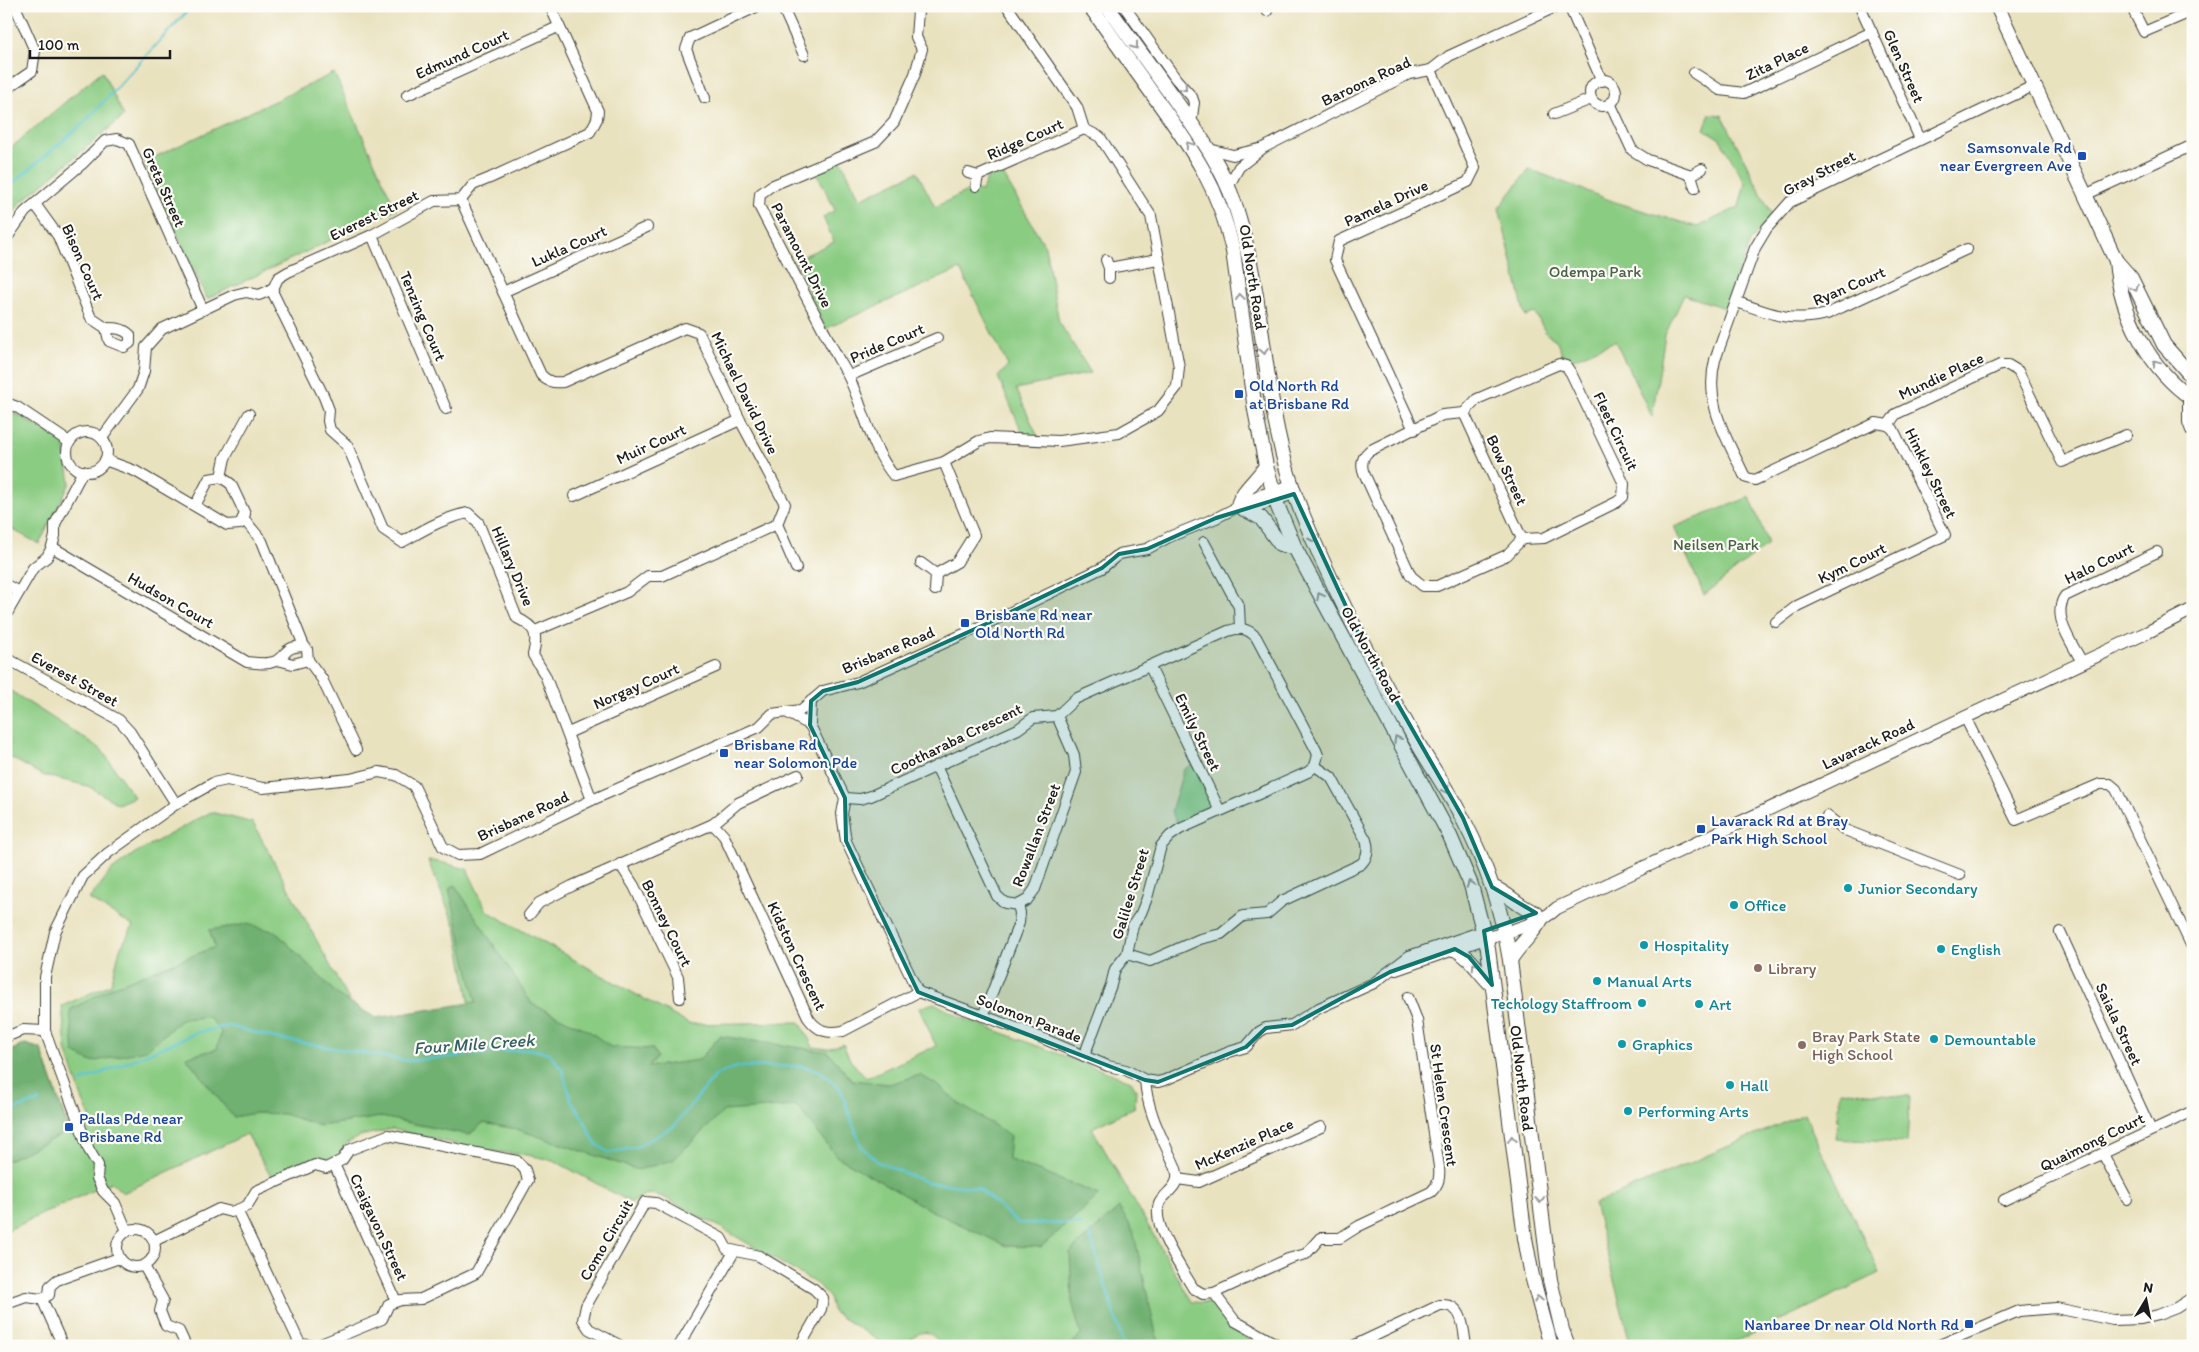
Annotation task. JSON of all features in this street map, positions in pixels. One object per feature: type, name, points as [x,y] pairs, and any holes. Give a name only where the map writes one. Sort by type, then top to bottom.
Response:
[{"type":"main road","name":"Old North Road","points":[[1090,6],[1194,151],[1221,206],[1233,251],[1255,410],[1274,495],[1295,548],[1450,836],[1471,885],[1484,935],[1492,985],[1532,1276],[1551,1346]]},
{"type":"main road","name":"Old North Road","points":[[1107,6],[1209,149],[1228,186],[1237,209],[1247,249],[1280,440],[1292,490],[1330,578],[1414,738],[1463,818],[1492,887],[1504,928],[1510,960],[1550,1280],[1562,1330],[1568,1346]]},
{"type":"main road","points":[[1997,6],[2116,261],[2131,278],[2164,346],[2193,378]]},
{"type":"main road","points":[[2116,261],[2118,282],[2140,338],[2163,372],[2192,398],[2190,416],[2193,430]]},
{"type":"main road","points":[[1266,466],[1240,498],[1242,508],[1261,518],[1280,544],[1295,548]]},
{"type":"main road","points":[[1492,887],[1504,891],[1522,907],[1539,915],[1538,926],[1523,941],[1510,960]]},
{"type":"main road","points":[[1456,949],[1469,957],[1480,973],[1492,985]]},
{"type":"street","points":[[6,89],[32,71],[35,51],[15,6]]},
{"type":"street","points":[[461,200],[479,181],[490,178],[582,136],[594,126],[598,111],[550,6]]},
{"type":"street","points":[[705,98],[686,50],[686,44],[690,38],[758,6]]},
{"type":"street","points":[[782,6],[804,55]]},
{"type":"street","points":[[936,574],[957,562],[974,535],[944,462],[978,441],[990,438],[1059,441],[1119,433],[1158,412],[1177,387],[1179,367],[1151,216],[1100,137],[1084,129],[1077,107],[1007,6]]},
{"type":"street","points":[[1124,6],[1176,80],[1192,97],[1194,104],[1191,123]]},
{"type":"street","name":"Baroona Road","points":[[1228,186],[1239,168],[1263,148],[1409,74],[1431,70],[1449,56],[1551,9],[1563,6]]},
{"type":"street","points":[[1569,6],[1602,81]]},
{"type":"street","name":"Glen Street","points":[[1860,6],[1920,139]]},
{"type":"street","points":[[2131,6],[2144,32],[2193,11]]},
{"type":"street","name":"Paramount Drive","points":[[919,8],[916,37],[922,49],[915,74],[894,122],[876,142],[770,186],[760,194],[759,206],[849,376],[879,456],[894,476],[944,462]]},
{"type":"street","name":"Edmund Court","points":[[407,95],[558,27]]},
{"type":"street","name":"Zita Place","points":[[1694,73],[1720,90],[1744,93],[1872,32]]},
{"type":"street","name":"Pamela Drive","points":[[1414,430],[1335,260],[1339,241],[1468,182],[1475,168],[1431,70]]},
{"type":"street","points":[[1597,81],[1607,81],[1615,88],[1615,98],[1608,105],[1598,106],[1591,99],[1590,89],[1597,81]]},
{"type":"street","name":"Gray Street","points":[[1888,425],[1876,423],[1755,480],[1748,478],[1740,467],[1718,419],[1712,402],[1711,387],[1715,360],[1756,248],[1762,235],[1790,202],[2033,86]]},
{"type":"street","points":[[1554,114],[1591,99]]},
{"type":"street","points":[[1610,103],[1632,150],[1648,160],[1691,175],[1702,169]]},
{"type":"street","name":"Ridge Court","points":[[974,178],[1084,129]]},
{"type":"street","name":"Greta Street","points":[[6,239],[25,212],[106,141],[117,139],[129,144],[203,310]]},
{"type":"street","points":[[2085,195],[2193,145]]},
{"type":"street","name":"Baroona Road","points":[[1209,149],[1233,155],[1263,148]]},
{"type":"street","points":[[1691,175],[1695,188]]},
{"type":"street","name":"Everest Street","points":[[271,290],[278,278],[372,235],[438,200],[461,200]]},
{"type":"street","name":"Michael David Drive","points":[[461,200],[541,375],[550,382],[563,382],[684,328],[699,333],[740,420],[785,504],[776,524]]},
{"type":"street","name":"Bison Court","points":[[35,204],[58,236],[91,318],[106,328]]},
{"type":"street","name":"Lukla Court","points":[[502,292],[647,226]]},
{"type":"street","name":"Tenzing Court","points":[[372,235],[446,409]]},
{"type":"street","name":"Ryan Court","points":[[1737,302],[1790,319],[1809,318],[1827,314],[1967,249]]},
{"type":"street","points":[[1108,269],[1158,260]]},
{"type":"street","points":[[102,438],[138,389],[144,371],[146,347],[162,329],[234,295],[246,292],[259,295],[271,290]]},
{"type":"street","name":"Hillary Drive","points":[[271,290],[330,410],[328,421],[330,430],[347,445],[383,529],[402,542],[442,519],[468,513],[478,522],[517,618],[528,623],[534,631]]},
{"type":"street","name":"Pride Court","points":[[849,376],[936,338]]},
{"type":"street","name":"Fleet Circuit","points":[[1464,413],[1477,398],[1553,364],[1563,364],[1571,373],[1624,484],[1624,494],[1617,502],[1544,538],[1522,539]]},
{"type":"street","name":"Mundie Place","points":[[1888,425],[1896,414],[2000,365],[2008,365],[2018,370],[2062,462],[2126,435]]},
{"type":"street","points":[[6,403],[17,407],[69,442]]},
{"type":"street","points":[[1464,413],[1442,415],[1370,450],[1364,457],[1362,465],[1414,579],[1423,586],[1436,586],[1507,556],[1522,539]]},
{"type":"street","name":"Bow Street","points":[[1464,413],[1522,539]]},
{"type":"street","points":[[221,477],[224,458],[249,414]]},
{"type":"street","name":"Muir Court","points":[[574,496],[740,420]]},
{"type":"street","name":"Hinkley Street","points":[[1888,425],[1893,429],[1944,535]]},
{"type":"street","points":[[90,432],[102,438],[105,442],[107,454],[105,460],[98,469],[83,472],[72,465],[67,455],[69,442],[77,434],[90,432]]},
{"type":"street","points":[[105,460],[135,470],[195,506],[227,525],[240,524],[246,514],[231,484],[221,477],[209,479],[195,506]]},
{"type":"street","points":[[6,615],[34,568],[47,557],[56,536],[55,524],[83,472]]},
{"type":"street","name":"Brisbane Road","points":[[127,1231],[115,1203],[103,1191],[97,1178],[98,1165],[90,1150],[45,1031],[45,977],[55,932],[83,876],[108,854],[176,804],[213,783],[227,780],[263,788],[350,778],[379,772],[396,775],[414,786],[443,847],[458,855],[480,854],[592,800],[759,727],[772,714],[801,710],[823,691],[858,682],[986,624],[1102,568],[1119,554],[1147,549],[1169,536],[1216,518],[1227,517],[1242,508],[1292,490]]},
{"type":"street","points":[[243,518],[262,541],[304,646],[307,649],[308,660],[326,685],[356,750]]},
{"type":"street","points":[[592,800],[545,675],[533,654],[536,643],[534,631],[627,592],[648,576],[662,576],[776,524],[796,568]]},
{"type":"street","name":"Kym Court","points":[[1776,622],[1797,606],[1944,535]]},
{"type":"street","points":[[1204,542],[1239,607],[1240,628]]},
{"type":"street","name":"Hudson Court","points":[[52,547],[247,662],[266,664],[278,660],[286,650],[304,646]]},
{"type":"street","name":"Halo Court","points":[[2082,662],[2060,618],[2060,602],[2065,596],[2157,552]]},
{"type":"street","points":[[921,562],[936,574]]},
{"type":"street","points":[[934,590],[936,574]]},
{"type":"street","points":[[6,585],[19,592]]},
{"type":"street","name":"Lavarack Road","points":[[1484,935],[1539,915],[1549,908],[1557,908],[2148,632],[2193,608]]},
{"type":"street","points":[[1057,716],[1075,699],[1228,631],[1240,628],[1251,632],[1316,750],[1318,755],[1315,766],[1331,777],[1366,840],[1368,852],[1364,860],[1282,901],[1267,914],[1243,916],[1221,934],[1200,939],[1150,961],[1127,954]]},
{"type":"street","name":"Everest Street","points":[[6,658],[119,720],[130,732],[176,804]]},
{"type":"street","name":"Hudson Court","points":[[278,660],[292,664],[308,660]]},
{"type":"street","name":"Norgay Court","points":[[568,732],[716,667]]},
{"type":"street","name":"Emily Street","points":[[1150,667],[1220,811]]},
{"type":"street","points":[[811,701],[810,724],[845,798],[842,814],[846,840],[918,992]]},
{"type":"street","points":[[786,712],[810,724]]},
{"type":"street","name":"Cootharaba Crescent","points":[[845,798],[860,799],[871,796],[1018,729],[1033,718],[1057,716]]},
{"type":"street","name":"Rowallan Street","points":[[983,1016],[1019,923],[1020,913],[1018,905],[1027,900],[1035,889],[1076,772],[1074,755],[1057,716]]},
{"type":"street","points":[[1965,717],[2016,820],[2100,784],[2110,784],[2116,789],[2193,949]]},
{"type":"street","points":[[936,766],[997,896],[1005,903],[1018,905]]},
{"type":"street","name":"Galilee Street","points":[[1084,1056],[1111,985],[1115,969],[1127,954],[1133,925],[1147,898],[1161,846],[1180,829],[1308,772],[1315,766]]},
{"type":"street","points":[[529,915],[539,903],[620,864],[713,824],[738,804],[798,774]]},
{"type":"street","points":[[1827,816],[1845,830],[1960,874]]},
{"type":"street","name":"Kidston Crescent","points":[[713,824],[724,836],[809,1019],[816,1028],[833,1033],[843,1031],[918,992]]},
{"type":"street","name":"Bonney Court","points":[[620,864],[634,886],[678,977],[680,998]]},
{"type":"street","name":"Saiala Street","points":[[2060,932],[2151,1130]]},
{"type":"street","points":[[1390,972],[1456,949],[1484,935]]},
{"type":"street","points":[[1148,1103],[1158,1082],[1229,1052],[1246,1048],[1259,1032],[1266,1028],[1292,1025],[1319,1008],[1374,983],[1409,956],[1484,935]]},
{"type":"street","name":"Solomon Parade","points":[[918,992],[1108,1066],[1126,1070],[1145,1080],[1158,1082]]},
{"type":"street","name":"St Helen Crescent","points":[[1219,1292],[1288,1259],[1301,1257],[1320,1238],[1340,1238],[1360,1226],[1431,1192],[1435,1188],[1440,1176],[1439,1168],[1417,1020],[1408,997]]},
{"type":"street","points":[[6,1037],[23,1030],[45,1031]]},
{"type":"street","points":[[1145,1080],[1148,1103],[1177,1172],[1177,1179],[1157,1208],[1158,1224],[1193,1288],[1203,1294],[1219,1292],[1226,1309],[1235,1321],[1280,1346]]},
{"type":"street","name":"Quaimong Court","points":[[2004,1200],[2193,1111]]},
{"type":"street","name":"McKenzie Place","points":[[1177,1179],[1199,1182],[1321,1127]]},
{"type":"street","points":[[154,1241],[220,1209],[231,1212],[247,1206],[256,1192],[315,1166],[326,1168],[342,1160],[349,1150],[388,1135],[516,1161],[525,1170],[528,1180],[476,1273],[421,1299],[389,1304],[382,1319],[316,1346],[300,1344],[238,1210]]},
{"type":"street","points":[[2103,1154],[2127,1200]]},
{"type":"street","name":"Craigavon Street","points":[[334,1164],[396,1302]]},
{"type":"street","name":"Como Circuit","points":[[621,1346],[589,1329],[583,1320],[586,1306],[645,1202],[656,1203],[721,1238],[727,1249],[734,1252]]},
{"type":"street","points":[[140,1229],[146,1232],[154,1241],[155,1253],[153,1258],[144,1266],[133,1268],[127,1266],[119,1258],[117,1252],[118,1240],[127,1231],[140,1229]]},
{"type":"street","points":[[679,1346],[734,1252],[759,1256],[814,1289],[823,1298],[821,1309],[800,1346]]},
{"type":"street","points":[[6,1304],[26,1297],[42,1299],[48,1295],[50,1286],[57,1280],[119,1258]]},
{"type":"street","points":[[144,1266],[163,1300],[160,1311],[166,1326],[179,1331],[186,1346]]},
{"type":"street","points":[[1937,1346],[2019,1311],[2056,1308],[2113,1320],[2141,1318],[2167,1312],[2193,1298]]},
{"type":"street","points":[[42,1299],[63,1346]]},
{"type":"street","points":[[1353,1346],[1440,1305],[1446,1304],[1453,1306],[1458,1311],[1466,1346]]},
{"type":"highlighted area","points":[[1294,494],[1363,643],[1463,818],[1492,887],[1536,913],[1484,931],[1492,985],[1469,957],[1455,949],[1390,972],[1292,1025],[1266,1028],[1246,1047],[1158,1082],[1145,1080],[918,992],[846,841],[845,798],[810,725],[811,701],[823,691],[858,682],[986,624],[1102,568],[1119,554],[1147,549],[1216,518]]},
{"type":"green space","points":[[102,71],[124,116],[20,203],[6,224],[6,152]]},
{"type":"green space","points":[[334,73],[396,209],[207,299],[144,162]]},
{"type":"green space","name":"Odempa Park","points":[[1710,114],[1722,115],[1772,215],[1750,242],[1725,308],[1684,295],[1665,335],[1652,417],[1615,341],[1571,360],[1563,357],[1557,341],[1546,333],[1535,313],[1525,316],[1499,208],[1529,169],[1615,202],[1697,227],[1739,207],[1745,183],[1720,139],[1704,129]]},
{"type":"green space","points":[[841,160],[860,199],[917,172],[935,207],[971,189],[982,191],[988,176],[1001,171],[1045,246],[1059,322],[1091,373],[1016,389],[1039,439],[1023,434],[998,377],[1008,366],[960,269],[825,329],[795,260],[834,242],[823,217],[835,210],[816,171]]},
{"type":"green space","points":[[10,410],[64,442],[70,483],[39,544],[6,526],[6,411]]},
{"type":"green space","name":"Neilsen Park","points":[[1750,497],[1768,544],[1704,595],[1674,527]]},
{"type":"green space","points":[[6,688],[101,749],[134,797],[118,804],[88,786],[42,775],[6,755]]},
{"type":"green space","points":[[1194,764],[1216,809],[1178,825],[1171,811],[1184,769]]},
{"type":"green space","points":[[211,812],[253,823],[370,1039],[473,1022],[456,928],[428,861],[433,861],[467,869],[487,911],[689,1024],[800,1022],[813,1047],[828,1049],[843,1044],[850,1060],[866,1078],[936,1046],[919,1008],[934,1003],[960,1017],[1131,1081],[1136,1089],[1135,1107],[1092,1128],[1192,1302],[1210,1303],[1217,1306],[1230,1328],[1262,1346],[942,1346],[933,1336],[924,1332],[915,1336],[906,1346],[887,1346],[833,1312],[829,1297],[817,1284],[713,1223],[660,1196],[652,1194],[643,1196],[632,1203],[553,1160],[481,1150],[392,1129],[360,1136],[346,1144],[339,1156],[330,1159],[316,1157],[271,1177],[247,1134],[123,1193],[111,1182],[6,1231],[6,1053],[25,1044],[41,1049],[69,1130],[91,1119],[81,1096],[66,1049],[62,1006],[111,984],[120,949],[133,926],[89,899],[112,870],[135,853]]},
{"type":"green space","points":[[455,885],[532,1004],[589,1031],[611,1047],[653,1049],[657,1057],[648,1067],[699,1060],[720,1036],[828,1052],[852,1080],[889,1084],[920,1075],[939,1086],[961,1105],[1010,1135],[1008,1159],[1099,1195],[1041,1247],[1006,1246],[930,1210],[836,1156],[797,1106],[724,1111],[673,1160],[638,1170],[516,1129],[483,1123],[469,1135],[381,1117],[320,1126],[284,1114],[256,1113],[233,1117],[186,1057],[217,1049],[221,1032],[209,1017],[182,1019],[146,1050],[92,1062],[74,1053],[70,1010],[112,987],[215,947],[209,930],[247,924],[276,932],[339,996],[376,1018],[476,1002],[449,889]]},
{"type":"green space","points":[[25,1044],[41,1049],[69,1131],[6,1161],[6,1053]]},
{"type":"green space","points":[[1840,1091],[1910,1096],[1907,1143],[1836,1139]]},
{"type":"green space","points":[[1804,1114],[1880,1273],[1726,1346],[1631,1346],[1594,1204]]},
{"type":"green space","points":[[1119,1208],[1133,1230],[1156,1334],[1162,1346],[1070,1346],[1081,1334],[1072,1302],[1070,1252]]},
{"type":"waterway","points":[[6,189],[84,123],[192,6]]},
{"type":"waterway","name":"Four Mile Creek","points":[[80,1082],[199,1032],[229,1026],[275,1038],[408,1061],[529,1049],[549,1053],[562,1069],[571,1100],[584,1120],[595,1143],[609,1153],[636,1147],[673,1127],[716,1075],[736,1067],[801,1066],[820,1071],[840,1088],[861,1146],[878,1162],[926,1182],[978,1188],[1018,1223],[1082,1224]]},
{"type":"waterway","name":"Four Mile Creek","points":[[6,1112],[39,1101]]},
{"type":"waterway","name":"Four Mile Creek","points":[[1089,1232],[1124,1346]]},
{"type":"place","name":"Samsonvale Rd near Evergreen Ave","points":[[2082,156]]},
{"type":"place","name":"Old North Rd at Brisbane Rd","points":[[1239,394]]},
{"type":"place","name":"Brisbane Rd near Old North Rd","points":[[965,623]]},
{"type":"place","name":"Brisbane Rd near Solomon Pde","points":[[724,753]]},
{"type":"place","name":"Lavarack Rd at Bray Park High School","points":[[1701,829]]},
{"type":"place","name":"Junior Secondary","points":[[1848,888]]},
{"type":"place","name":"Office","points":[[1734,905]]},
{"type":"place","name":"Hospitality","points":[[1644,945]]},
{"type":"place","name":"English","points":[[1941,949]]},
{"type":"place","name":"Library","points":[[1758,968]]},
{"type":"place","name":"Manual Arts","points":[[1597,981]]},
{"type":"place","name":"Techology Staffroom","points":[[1642,1003]]},
{"type":"place","name":"Art","points":[[1699,1004]]},
{"type":"place","name":"Demountable","points":[[1934,1039]]},
{"type":"place","name":"Graphics","points":[[1622,1044]]},
{"type":"place","name":"Bray Park State High School","points":[[1802,1045]]},
{"type":"place","name":"Hall","points":[[1730,1085]]},
{"type":"place","name":"Performing Arts","points":[[1628,1111]]},
{"type":"place","name":"Pallas Pde near Brisbane Rd","points":[[69,1127]]},
{"type":"place","name":"Nanbaree Dr near Old North Rd","points":[[1969,1324]]}]
